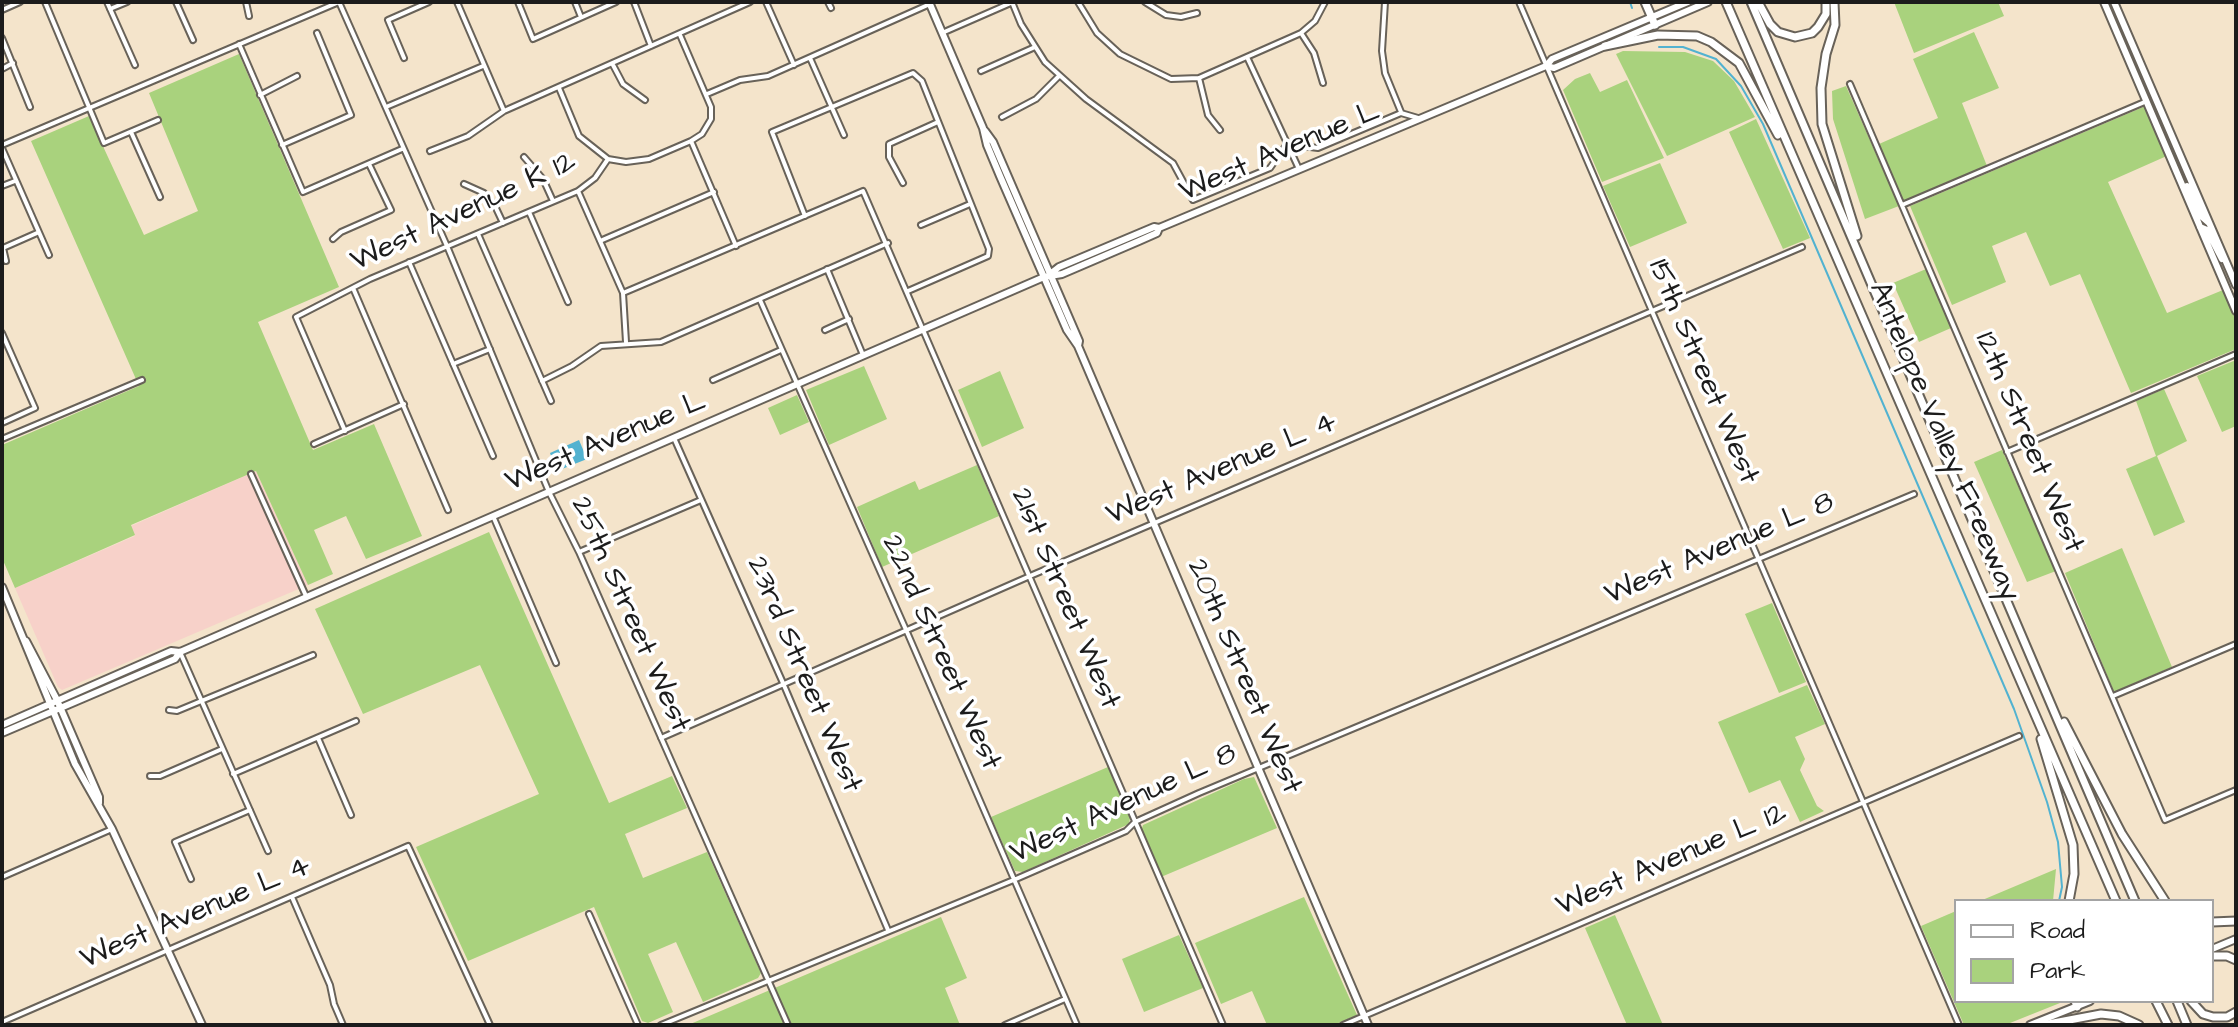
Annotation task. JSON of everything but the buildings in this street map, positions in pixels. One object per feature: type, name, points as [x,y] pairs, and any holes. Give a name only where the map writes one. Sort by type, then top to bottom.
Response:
[{"type":"highway","points":[[1645,2],[1653,21]]},
{"type":"highway","name":"Antelope Valley Freeway","points":[[1724,2],[2115,899]]},
{"type":"highway","name":"Antelope Valley Freeway","points":[[1751,2],[2109,840],[2137,899]]},
{"type":"highway","points":[[1758,2],[1778,32],[1795,37],[1812,33],[1818,27],[1826,14],[1826,2]]},
{"type":"highway","points":[[1834,2],[1835,25],[1826,54],[1821,88],[1822,124],[1875,287]]},
{"type":"highway","points":[[1605,46],[1679,34],[1697,36],[1718,46],[1739,63],[1797,168]]},
{"type":"highway","points":[[2041,680],[2122,834],[2164,899]]},
{"type":"highway","points":[[2039,725],[2073,845],[2074,874],[2069,899]]},
{"type":"highway","points":[[2214,922],[2236,921]]},
{"type":"highway","points":[[2214,956],[2236,960]]},
{"type":"highway","points":[[2158,1003],[2168,1025]]},
{"type":"highway","points":[[2178,1003],[2187,1025]]},
{"type":"highway","points":[[2193,1003],[2203,1014],[2213,1017],[2227,1017],[2236,1012]]},
{"type":"highway","points":[[2043,1025],[2101,1014],[2119,1016],[2139,1025]]},
{"type":"main road","name":"West Avenue L","points":[[1546,66],[1554,68],[1605,46],[1688,2]]},
{"type":"main road","points":[[2104,2],[2236,311]]},
{"type":"main road","points":[[2114,2],[2236,285]]},
{"type":"main road","name":"20th Street West","points":[[930,3],[983,128],[987,145],[1047,276],[1067,330],[1078,346],[1368,1025]]},
{"type":"main road","name":"West Avenue L","points":[[2,725],[171,651],[180,652],[674,438],[1047,276],[1059,267],[1546,66],[1552,59],[1707,3]]},
{"type":"main road","points":[[2178,174],[2186,183],[2201,216],[2209,223]]},
{"type":"main road","points":[[2200,227],[2207,230],[2218,254],[2227,264]]},
{"type":"main road","points":[[2,587],[49,704],[56,710],[99,797],[99,803],[202,1025]]},
{"type":"main road","points":[[24,638],[57,700],[56,710]]},
{"type":"main road","name":"West Avenue L","points":[[2,733],[175,659],[180,652]]},
{"type":"main road","points":[[2214,948],[2236,939]]},
{"type":"main road","points":[[2030,1025],[2076,1004]]},
{"type":"street","points":[[2,10],[20,2]]},
{"type":"street","points":[[45,2],[104,143],[158,120]]},
{"type":"street","points":[[107,2],[135,65]]},
{"type":"street","points":[[110,9],[127,2]]},
{"type":"street","points":[[176,2],[193,40]]},
{"type":"street","points":[[246,2],[249,16]]},
{"type":"street","points":[[49,255],[2,146],[89,106],[339,2]]},
{"type":"street","name":"25th Street West","points":[[339,2],[447,246],[549,492],[579,552],[788,1025]]},
{"type":"street","points":[[404,58],[388,20],[429,2]]},
{"type":"street","points":[[457,2],[504,111]]},
{"type":"street","points":[[518,2],[533,39],[616,2]]},
{"type":"street","points":[[575,2],[581,17]]},
{"type":"street","points":[[634,2],[651,46]]},
{"type":"street","points":[[430,151],[468,136],[504,111],[750,2]]},
{"type":"street","points":[[766,2],[794,65]]},
{"type":"street","points":[[942,33],[1012,2],[1035,47],[1058,76],[1036,99],[1002,117]]},
{"type":"street","points":[[1078,2],[1097,33],[1120,54],[1171,79],[1199,78],[1301,33],[1315,21],[1325,2]]},
{"type":"street","points":[[1145,2],[1166,15],[1181,17],[1197,13]]},
{"type":"street","points":[[1385,2],[1382,51],[1385,73],[1401,113]]},
{"type":"street","name":"15th Street West","points":[[1519,2],[1959,1025]]},
{"type":"street","points":[[707,94],[740,80],[768,76],[930,3]]},
{"type":"street","points":[[282,145],[351,115],[317,33]]},
{"type":"street","points":[[1301,33],[1314,53],[1323,83]]},
{"type":"street","points":[[680,35],[707,94],[711,119],[702,134],[691,141],[736,246]]},
{"type":"street","points":[[2,38],[30,107]]},
{"type":"street","points":[[239,44],[303,192],[402,149]]},
{"type":"street","points":[[981,71],[1035,47]]},
{"type":"street","points":[[1247,57],[1299,169]]},
{"type":"street","points":[[810,58],[844,135]]},
{"type":"street","points":[[2,69],[13,63]]},
{"type":"street","points":[[613,65],[623,84],[645,100]]},
{"type":"street","points":[[385,107],[483,66]]},
{"type":"street","points":[[623,293],[805,216],[772,132],[913,73],[922,81],[989,249],[988,256],[908,291]]},
{"type":"street","points":[[260,95],[297,76]]},
{"type":"street","name":"West Avenue L","points":[[1058,76],[1173,163],[1193,200],[1270,168],[1287,144],[1318,148],[1401,113],[1418,118]]},
{"type":"street","points":[[1199,78],[1208,115],[1220,130]]},
{"type":"street","name":"12th Street West","points":[[1850,84],[2165,820],[2236,790]]},
{"type":"street","points":[[559,88],[579,136],[608,159]]},
{"type":"street","points":[[1902,205],[2156,98]]},
{"type":"street","points":[[903,183],[889,157],[889,144],[938,122]]},
{"type":"street","points":[[131,132],[160,197]]},
{"type":"street","name":"West Avenue K 12","points":[[345,431],[296,317],[409,262],[578,191],[595,178],[608,159],[626,162],[649,159],[691,141]]},
{"type":"street","points":[[524,157],[543,179],[553,202]]},
{"type":"street","points":[[333,239],[341,232],[391,210],[369,164]]},
{"type":"street","points":[[2,186],[15,180]]},
{"type":"street","points":[[464,184],[484,193],[503,223]]},
{"type":"street","points":[[578,191],[623,293],[626,342]]},
{"type":"street","name":"21st Street West","points":[[805,216],[863,191],[1223,1025]]},
{"type":"street","points":[[600,241],[714,192]]},
{"type":"street","points":[[921,225],[971,203]]},
{"type":"street","points":[[529,212],[568,302]]},
{"type":"street","points":[[6,261],[2,247],[38,233]]},
{"type":"street","points":[[478,234],[551,401]]},
{"type":"street","points":[[542,381],[572,366],[601,346],[661,342],[888,243]]},
{"type":"street","name":"West Avenue L 4","points":[[661,738],[1153,523],[1802,247]]},
{"type":"street","points":[[409,262],[493,456]]},
{"type":"street","points":[[827,269],[863,356]]},
{"type":"street","points":[[353,288],[448,510]]},
{"type":"street","name":"22nd Street West","points":[[760,300],[1016,879],[1077,1025]]},
{"type":"street","points":[[825,330],[849,319]]},
{"type":"street","points":[[2,333],[35,408],[2,423]]},
{"type":"street","points":[[453,364],[490,349]]},
{"type":"street","points":[[713,380],[781,350]]},
{"type":"street","points":[[2007,452],[2236,354]]},
{"type":"street","points":[[2,439],[142,380]]},
{"type":"street","points":[[314,444],[404,404]]},
{"type":"street","name":"23rd Street West","points":[[674,438],[888,930]]},
{"type":"street","points":[[251,474],[306,596]]},
{"type":"street","name":"West Avenue L 8","points":[[661,1025],[1016,879],[1258,768],[1914,494]]},
{"type":"street","points":[[579,552],[702,499]]},
{"type":"street","points":[[493,516],[556,663]]},
{"type":"street","points":[[2113,696],[2236,644]]},
{"type":"street","points":[[180,652],[268,851]]},
{"type":"street","points":[[169,710],[177,711],[202,702],[313,655]]},
{"type":"street","points":[[233,774],[356,721]]},
{"type":"street","name":"West Avenue L 12","points":[[1343,1025],[2019,736]]},
{"type":"street","points":[[318,738],[351,815]]},
{"type":"street","points":[[150,776],[160,776],[222,749]]},
{"type":"street","points":[[191,879],[175,842],[250,810]]},
{"type":"street","points":[[2,877],[112,829]]},
{"type":"street","name":"West Avenue L 4","points":[[2,1022],[408,846],[490,1025]]},
{"type":"street","points":[[292,897],[330,985],[343,1025]]},
{"type":"street","points":[[589,914],[638,1025]]},
{"type":"street","points":[[1005,1025],[1065,999]]},
{"type":"shaded area","points":[[256,471],[308,585],[62,690],[58,687],[15,588],[135,536],[131,526]]},
{"type":"green space","points":[[1894,2],[1998,2],[2004,16],[1914,53]]},
{"type":"green space","points":[[1974,32],[1999,88],[1962,103],[1987,166],[1903,201],[1879,144],[1938,118],[1913,59]]},
{"type":"green space","points":[[1623,51],[1685,52],[1713,61],[1734,81],[1755,117],[1667,156],[1616,54]]},
{"type":"green space","points":[[239,54],[339,287],[258,322],[313,450],[374,424],[422,536],[366,559],[346,516],[314,530],[333,574],[308,585],[256,471],[131,525],[135,535],[15,588],[2,558],[2,445],[139,386],[31,141],[89,116],[144,235],[198,211],[149,93]]},
{"type":"green space","points":[[1590,73],[1600,92],[1627,80],[1664,158],[1602,182],[1563,90],[1575,79]]},
{"type":"green space","points":[[1846,86],[1899,206],[1865,219],[1833,119],[1832,91]]},
{"type":"green space","points":[[2148,105],[2169,155],[2108,182],[2167,313],[2223,290],[2236,320],[2236,349],[2131,393],[2080,274],[2050,286],[2026,232],[1992,246],[2006,282],[1952,305],[1910,206]]},
{"type":"green space","points":[[1756,119],[1810,238],[1783,249],[1729,132]]},
{"type":"green space","points":[[1660,163],[1687,223],[1630,247],[1603,186]]},
{"type":"green space","points":[[1926,269],[1951,328],[1919,342],[1893,283]]},
{"type":"green space","points":[[2236,360],[2236,426],[2222,432],[2197,376]]},
{"type":"green space","points":[[864,366],[887,419],[829,445],[806,390]]},
{"type":"green space","points":[[1000,371],[1024,428],[982,447],[958,390]]},
{"type":"green space","points":[[2164,389],[2187,441],[2157,456],[2185,522],[2154,536],[2126,469],[2156,456],[2136,401]]},
{"type":"green space","points":[[797,395],[809,422],[780,435],[768,408]]},
{"type":"green space","points":[[2002,450],[2056,571],[2027,582],[1974,462]]},
{"type":"green space","points":[[977,465],[999,516],[882,567],[857,507],[915,481],[919,490]]},
{"type":"green space","points":[[489,532],[609,803],[672,776],[687,808],[625,834],[643,878],[707,852],[761,973],[758,978],[703,1002],[676,942],[648,954],[673,1012],[648,1023],[642,1021],[594,907],[468,961],[416,847],[539,794],[480,665],[363,714],[315,609]]},
{"type":"green space","points":[[2122,548],[2172,667],[2114,692],[2065,573]]},
{"type":"green space","points":[[1772,603],[1806,682],[1779,693],[1745,614]]},
{"type":"green space","points":[[1807,685],[1825,724],[1795,737],[1805,759],[1800,770],[1817,806],[1824,811],[1800,822],[1780,780],[1749,793],[1718,722]]},
{"type":"green space","points":[[1108,767],[1130,818],[1129,824],[1023,872],[1015,871],[991,817]]},
{"type":"green space","points":[[1254,777],[1277,828],[1161,877],[1141,831],[1143,825]]},
{"type":"green space","points":[[2056,869],[2053,899],[1985,899]]},
{"type":"green space","points":[[1304,897],[1357,1015],[1334,1025],[1267,1025],[1252,991],[1221,1004],[1195,943]]},
{"type":"green space","points":[[1954,912],[1954,1002],[1921,926]]},
{"type":"green space","points":[[1615,915],[1663,1025],[1627,1025],[1585,928]]},
{"type":"green space","points":[[941,917],[967,978],[945,988],[960,1025],[688,1025]]},
{"type":"green space","points":[[1179,935],[1203,988],[1144,1012],[1122,959]]},
{"type":"green space","points":[[1954,1003],[2060,1003],[2005,1025],[1964,1025]]},
{"type":"water","points":[[579,440],[587,459],[557,471],[550,453]]},
{"type":"waterway","points":[[1630,2],[1632,8]]},
{"type":"waterway","points":[[1659,47],[1683,47],[1716,59],[1741,86],[1763,124],[2014,709],[2058,842],[2062,887],[2059,899]]},
{"type":"waterway","points":[[2083,1025],[2110,1025]]}]
